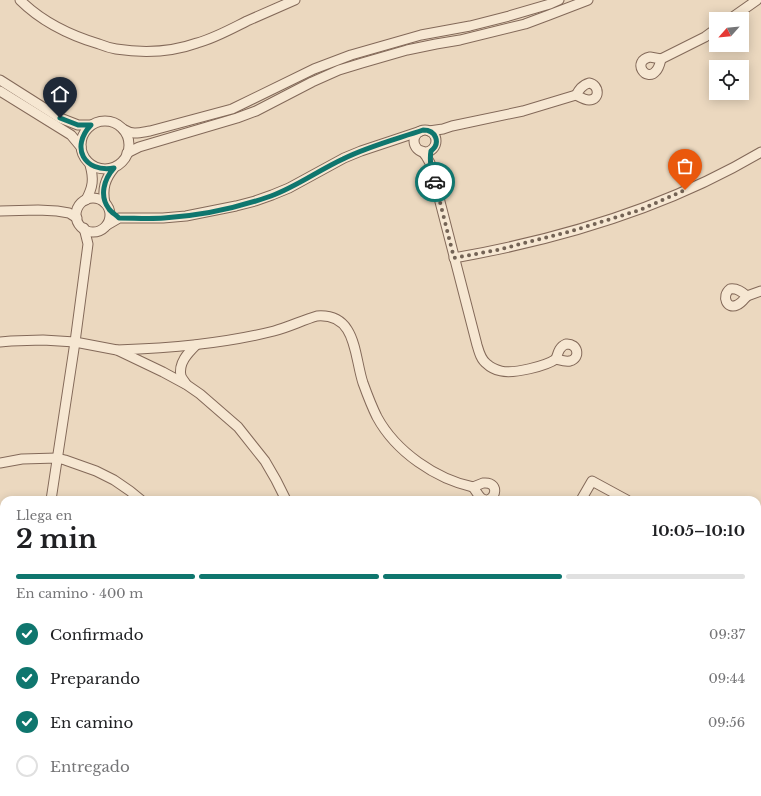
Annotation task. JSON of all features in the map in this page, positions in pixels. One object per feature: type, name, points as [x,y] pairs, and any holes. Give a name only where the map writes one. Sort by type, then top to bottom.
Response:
[{"type":"street","points":[[20,0],[46,22],[65,32],[115,49],[141,51],[180,48],[197,44],[295,0]]},
{"type":"street","points":[[114,168],[98,168],[85,160],[82,153],[81,139],[85,131],[97,122],[111,122],[117,124],[130,133],[137,134],[219,113],[232,109],[314,69],[351,55],[421,35],[470,26],[509,16],[559,0]]},
{"type":"street","points":[[127,153],[139,147],[256,111],[312,82],[344,68],[407,50],[460,40],[525,24],[588,0]]},
{"type":"street","points":[[740,12],[757,0]]},
{"type":"street","points":[[661,59],[709,33]]},
{"type":"street","points":[[0,80],[60,118],[78,125],[91,125]]},
{"type":"street","points":[[0,91],[71,136],[81,147]]},
{"type":"street","points":[[74,214],[80,226],[93,232],[103,229],[119,218],[163,218],[211,212],[272,195],[306,179],[344,158],[393,140],[425,131],[443,129],[523,111],[576,95]]},
{"type":"street","points":[[107,225],[110,215],[103,195],[105,180],[109,173],[120,164],[127,153],[129,147],[128,140],[123,129]]},
{"type":"street","points":[[443,129],[426,148],[426,156],[430,162],[481,356],[487,364],[502,372],[517,371],[542,366],[556,359]]},
{"type":"street","points":[[425,131],[432,132],[436,137],[426,148],[414,139],[416,136],[425,131]]},
{"type":"street","points":[[393,140],[426,148]]},
{"type":"street","points":[[454,258],[497,250],[572,231],[640,210],[705,182],[761,152]]},
{"type":"street","points":[[74,214],[79,206],[86,200],[93,183],[93,174],[90,164]]},
{"type":"street","points":[[86,200],[96,198],[119,218]]},
{"type":"street","points":[[0,211],[38,210],[74,214]]},
{"type":"street","points":[[52,496],[88,244],[84,228]]},
{"type":"street","points":[[88,244],[98,231]]},
{"type":"street","points":[[747,296],[761,291]]},
{"type":"street","points":[[0,342],[43,340],[75,342],[116,350],[196,346],[275,330],[317,316],[335,318],[342,322],[352,337],[363,383],[369,398],[377,417],[395,442],[422,465],[437,474],[465,486],[473,487]]},
{"type":"street","points":[[187,385],[181,377],[182,362],[187,354],[196,346]]},
{"type":"street","points":[[116,350],[163,372],[200,394],[238,427],[265,461],[284,496]]},
{"type":"street","points":[[0,463],[57,458],[96,471],[114,480],[136,496]]},
{"type":"street","points":[[583,496],[592,481],[620,496]]},
{"type":"way so far","points":[[435,182],[454,258],[497,250],[572,231],[640,210],[685,190]]},
{"type":"route","points":[[60,118],[78,125],[91,125],[85,131],[81,139],[82,153],[85,160],[98,168],[114,168],[105,180],[103,195],[105,203],[109,209],[119,218],[163,218],[186,216],[236,206],[289,188],[344,158],[361,151],[423,130],[429,130],[436,137],[436,144],[431,151],[430,156],[435,182]]}]
